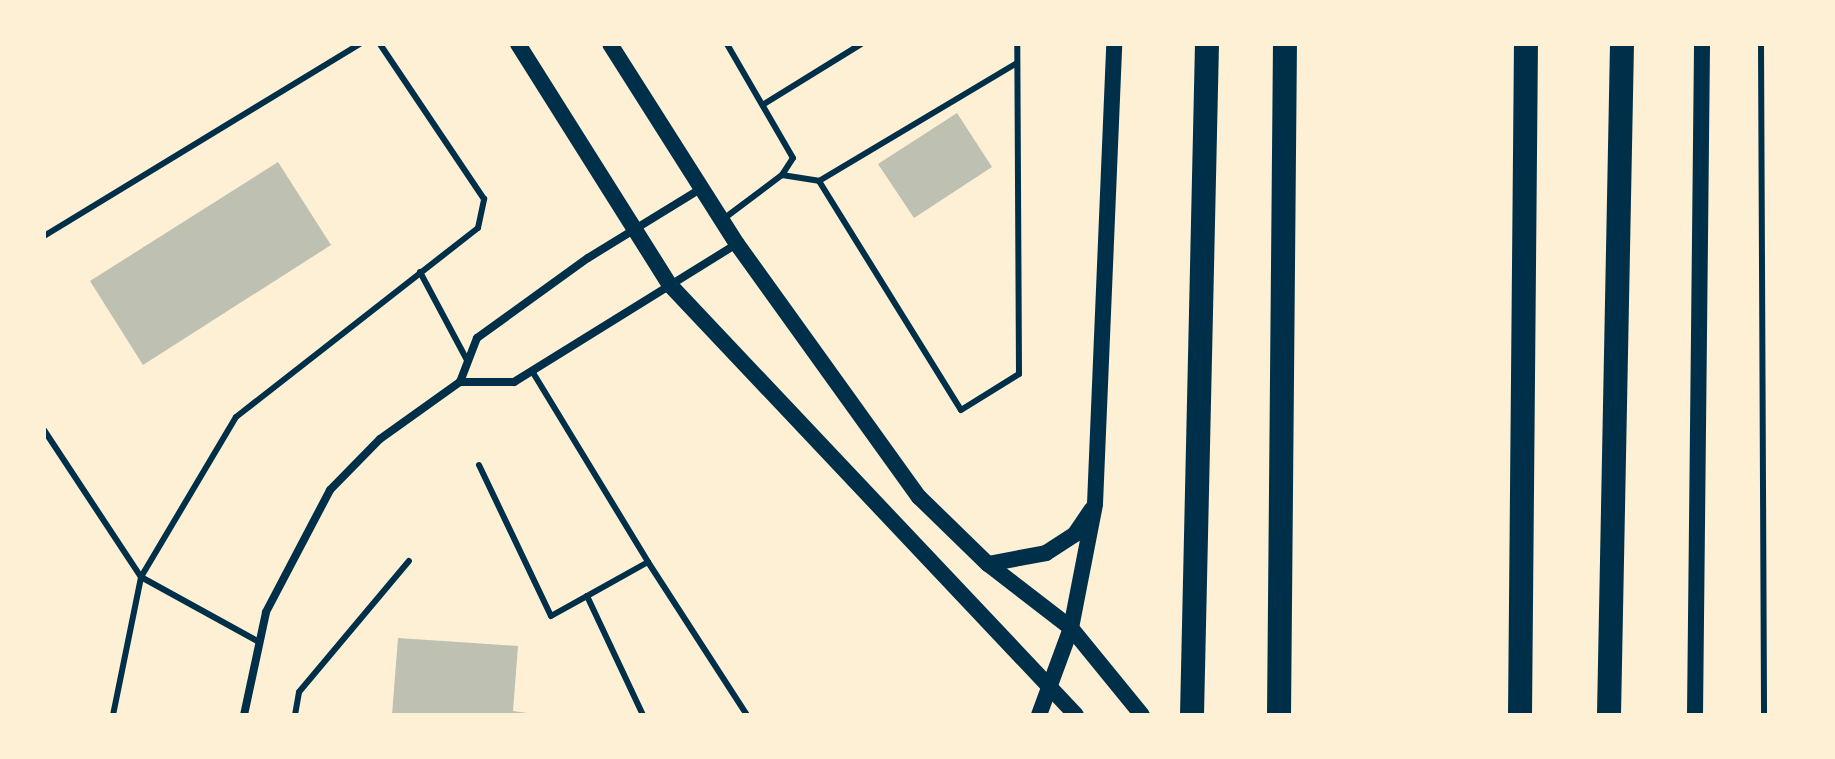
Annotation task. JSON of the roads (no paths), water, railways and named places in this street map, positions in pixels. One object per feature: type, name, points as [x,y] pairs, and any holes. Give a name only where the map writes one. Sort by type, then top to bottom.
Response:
[{"type":"highway","points":[[1192,715],[1207,44]]},
{"type":"highway","points":[[1279,715],[1285,44]]},
{"type":"highway","points":[[1520,715],[1526,44]]},
{"type":"highway","points":[[1609,715],[1615,552],[1622,44]]},
{"type":"main road","points":[[518,44],[639,228],[670,285],[1076,715]]},
{"type":"main road","points":[[610,44],[737,244],[919,497],[988,564],[1071,628],[1119,683],[1142,715]]},
{"type":"main road","points":[[1039,715],[1071,628],[1095,504],[1114,44]]},
{"type":"main road","points":[[1695,715],[1702,44]]},
{"type":"main road","points":[[988,564],[1046,553],[1075,534],[1095,504]]},
{"type":"street","points":[[244,715],[266,612],[330,490],[380,439],[460,382],[477,338],[702,188]]},
{"type":"street","points":[[460,382],[514,382],[737,244]]},
{"type":"lane","points":[[44,236],[360,44]]},
{"type":"lane","points":[[113,715],[141,577],[236,417],[478,228],[484,199],[380,44]]},
{"type":"lane","points":[[722,220],[782,175],[793,158],[727,44]]},
{"type":"lane","points":[[764,104],[861,44]]},
{"type":"lane","points":[[819,181],[961,410],[1019,374],[1017,44]]},
{"type":"lane","points":[[1761,44],[1764,715]]},
{"type":"lane","points":[[782,175],[819,181],[1017,63]]},
{"type":"lane","points":[[420,272],[468,362]]},
{"type":"lane","points":[[532,371],[648,562],[747,715]]},
{"type":"lane","points":[[44,430],[141,577],[259,642]]},
{"type":"lane","points":[[479,465],[551,616],[648,562]]},
{"type":"lane","points":[[295,715],[299,692],[409,561]]},
{"type":"lane","points":[[587,596],[643,715]]}]
